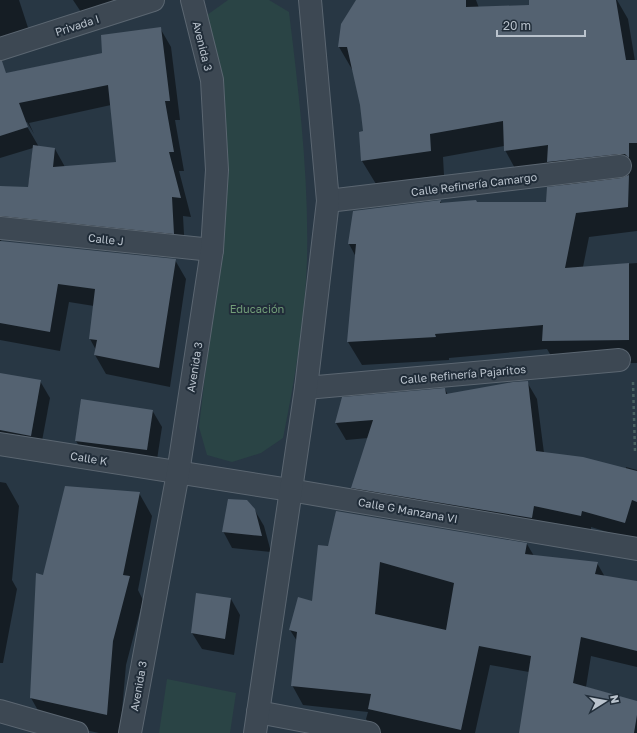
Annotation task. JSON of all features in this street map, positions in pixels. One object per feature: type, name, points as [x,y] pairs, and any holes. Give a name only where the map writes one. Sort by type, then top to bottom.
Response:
[{"type":"street","name":"Privada I","points":[[0,49],[153,0]]},
{"type":"street","name":"Avenida 3","points":[[130,733],[178,473],[212,250],[217,170],[212,80],[192,0]]},
{"type":"street","points":[[310,0],[328,201],[306,388],[256,723],[369,733]]},
{"type":"street","name":"Calle Refinería Camargo","points":[[328,201],[620,166]]},
{"type":"street","name":"Calle J","points":[[0,228],[212,250]]},
{"type":"street","name":"Calle Refinería Pajaritos","points":[[306,388],[619,360]]},
{"type":"street","name":"Calle K","points":[[0,444],[178,473]]},
{"type":"street","name":"Calle G Manzana VI","points":[[178,473],[290,490],[637,549]]},
{"type":"street","points":[[0,711],[77,733]]},
{"type":"path","points":[[619,360],[632,370],[635,451],[637,451]]},
{"type":"green space","name":"Educación","points":[[228,0],[269,0],[289,12],[305,167],[307,229],[306,282],[302,327],[292,394],[283,438],[261,453],[232,462],[207,455],[199,427],[208,349],[215,258],[204,59],[207,15]]},
{"type":"green space","points":[[167,679],[236,693],[230,733],[159,733]]},
{"type":"building","points":[[356,0],[466,0],[466,7],[529,5],[529,0],[616,0],[626,60],[637,60],[637,143],[629,143],[629,158],[625,154],[619,154],[547,162],[548,145],[504,151],[503,121],[430,134],[431,151],[361,161],[359,132],[363,131],[360,105],[347,47],[338,47],[341,24]]},
{"type":"building","points":[[161,27],[170,101],[165,101],[174,152],[169,152],[181,198],[172,197],[174,234],[0,216],[0,186],[28,187],[33,145],[55,148],[53,167],[116,162],[108,85],[19,103],[28,127],[0,136],[0,61],[2,61],[6,73],[102,53],[101,35]]},
{"type":"building","points":[[629,175],[628,207],[576,213],[565,268],[629,263],[629,340],[542,341],[543,325],[435,334],[436,337],[347,342],[356,244],[348,244],[353,211],[441,200],[440,203],[476,200],[477,202],[546,202],[547,187],[621,178]]},
{"type":"building","points":[[0,241],[176,259],[159,368],[94,355],[97,340],[89,339],[95,289],[58,284],[50,332],[0,323]]},
{"type":"building","points":[[0,373],[41,380],[31,436],[0,430]]},
{"type":"building","points":[[528,381],[536,451],[583,457],[637,471],[637,502],[632,500],[625,523],[582,511],[581,516],[534,506],[532,518],[351,488],[373,420],[335,423],[342,397],[445,388],[446,394],[513,382]]},
{"type":"building","points":[[81,399],[153,410],[147,450],[75,441]]},
{"type":"building","points":[[65,486],[140,492],[123,575],[130,576],[113,641],[107,715],[30,698],[36,573],[43,575]]},
{"type":"building","points":[[228,499],[247,500],[255,509],[262,536],[222,532]]},
{"type":"building","points":[[336,511],[527,543],[525,554],[598,562],[595,574],[637,581],[637,651],[581,637],[573,683],[637,701],[637,715],[634,733],[519,733],[531,656],[479,646],[461,730],[368,709],[371,694],[291,686],[297,632],[289,630],[298,597],[312,601],[318,545],[328,546]],"holes":[[[380,562],[454,583],[446,630],[375,614]]]},
{"type":"building","points":[[196,593],[231,598],[225,639],[191,633]]}]
